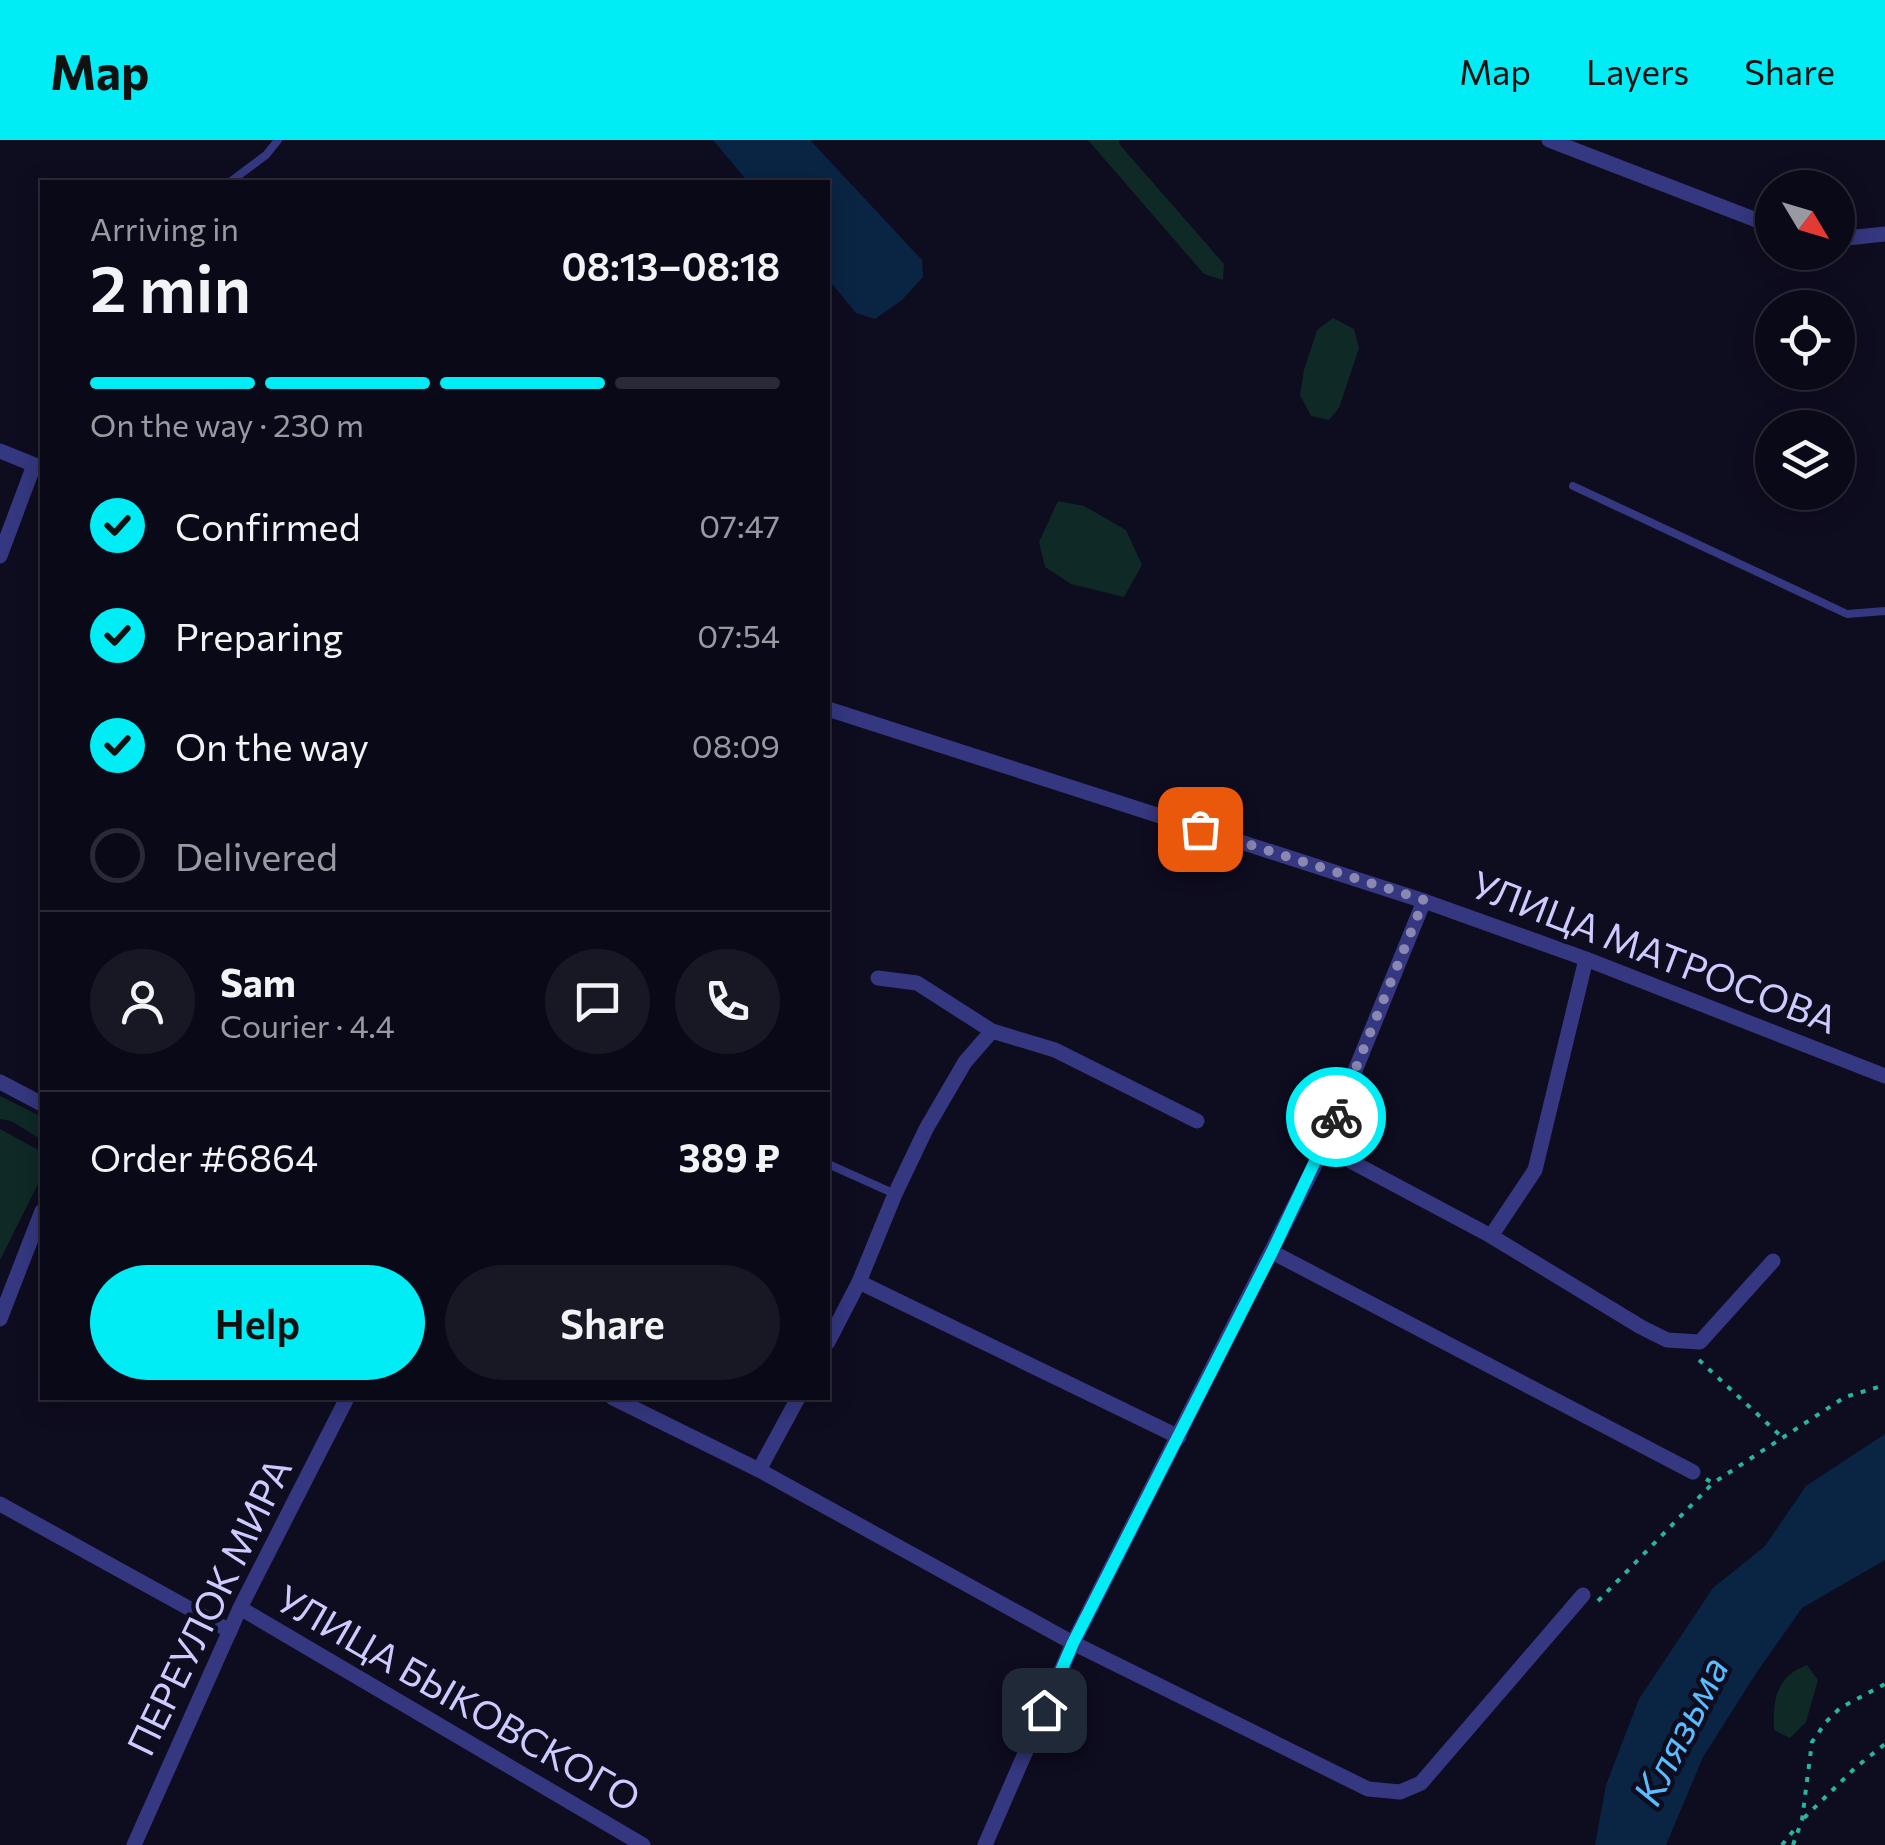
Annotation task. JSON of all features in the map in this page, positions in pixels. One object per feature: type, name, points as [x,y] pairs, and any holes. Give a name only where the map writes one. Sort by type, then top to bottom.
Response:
[{"type":"street","points":[[1550,140],[1755,219]]},
{"type":"street","points":[[1855,237],[1885,234]]},
{"type":"street","points":[[0,452],[38,466],[0,556]]},
{"type":"street","name":"УЛИЦА МАТРОСОВА","points":[[830,710],[1424,900],[1885,1076]]},
{"type":"street","points":[[985,1845],[1073,1643],[1324,1147],[1424,900]]},
{"type":"street","points":[[1492,1236],[1535,1170],[1586,959]]},
{"type":"street","points":[[878,978],[917,984],[992,1031],[1055,1050],[1197,1122]]},
{"type":"street","points":[[830,1338],[926,1129],[966,1062],[992,1031]]},
{"type":"street","points":[[0,1082],[40,1103]]},
{"type":"street","points":[[1324,1147],[1492,1236],[1667,1340],[1700,1342],[1773,1261]]},
{"type":"street","points":[[0,1319],[40,1216]]},
{"type":"street","points":[[1272,1252],[1693,1472]]},
{"type":"street","points":[[859,1282],[1179,1437]]},
{"type":"street","name":"ПЕРЕУЛОК МИРА","points":[[134,1845],[240,1608],[346,1400]]},
{"type":"street","points":[[616,1400],[758,1470],[1073,1643],[1368,1789],[1400,1792],[1421,1783],[1583,1595]]},
{"type":"street","points":[[758,1470],[797,1400]]},
{"type":"street","name":"УЛИЦА БЫКОВСКОГО","points":[[0,1504],[230,1631]]},
{"type":"street","name":"УЛИЦА БЫКОВСКОГО","points":[[240,1608],[643,1845]]},
{"type":"lane","points":[[233,180],[266,155],[278,140]]},
{"type":"lane","points":[[1573,486],[1847,614],[1885,611]]},
{"type":"lane","points":[[830,1165],[895,1194]]},
{"type":"path","points":[[1678,1340],[1783,1438]]},
{"type":"path","points":[[1583,1595],[1600,1601],[1713,1483],[1845,1397],[1885,1385]]},
{"type":"path","points":[[1693,1472],[1713,1483]]},
{"type":"path","points":[[1793,1845],[1802,1820],[1812,1742],[1840,1708],[1885,1684]]},
{"type":"path","points":[[1782,1845],[1802,1820],[1885,1744]]},
{"type":"green space","points":[[1088,140],[1119,140],[1224,264],[1223,280],[1204,274]]},
{"type":"green space","points":[[1333,318],[1354,329],[1359,348],[1339,408],[1329,420],[1311,416],[1300,395],[1317,330]]},
{"type":"green space","points":[[1058,501],[1084,506],[1126,530],[1142,565],[1124,597],[1071,584],[1045,567],[1039,542]]},
{"type":"green space","points":[[0,1096],[40,1116],[40,1139],[11,1121],[0,1119]]},
{"type":"green space","points":[[0,1129],[40,1151],[40,1180],[0,1260]]},
{"type":"green space","points":[[1807,1665],[1818,1680],[1806,1722],[1790,1738],[1774,1730],[1776,1699],[1788,1676]]},
{"type":"water","points":[[713,140],[810,140],[922,260],[923,277],[902,300],[875,319],[856,313],[830,281],[830,180],[746,180]]},
{"type":"water","name":"Клязьма","points":[[1885,1434],[1885,1560],[1802,1608],[1703,1757],[1666,1845],[1595,1845],[1606,1785],[1639,1699],[1713,1588],[1765,1546],[1806,1486]]},
{"type":"way so far","points":[[1200,829],[1424,900],[1336,1117]]},
{"type":"route","points":[[1044,1710],[1073,1643],[1272,1252],[1336,1117]]}]
